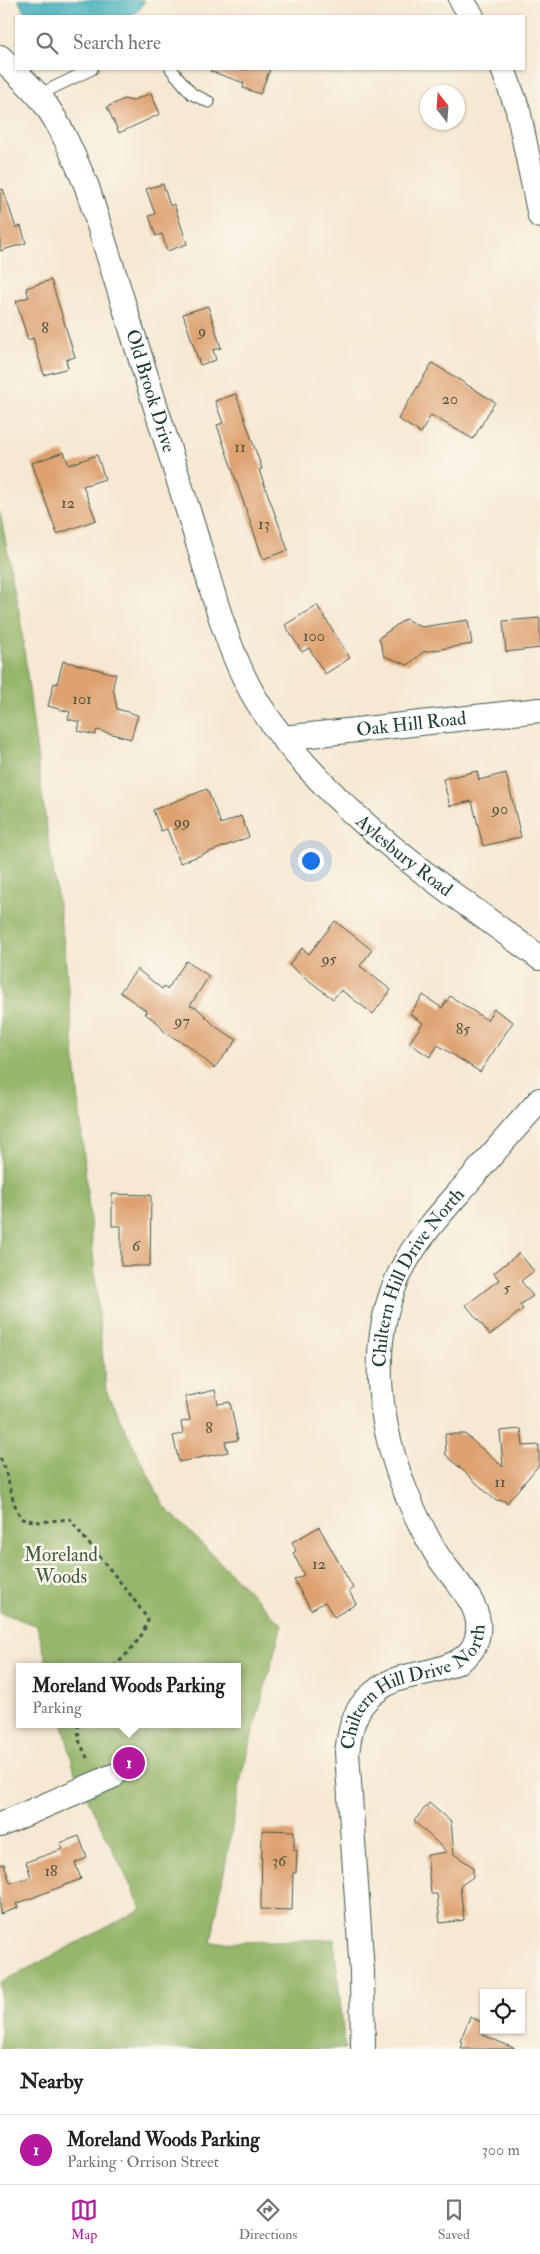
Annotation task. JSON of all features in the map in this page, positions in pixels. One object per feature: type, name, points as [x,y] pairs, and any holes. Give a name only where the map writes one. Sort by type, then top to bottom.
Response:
[{"type":"street","points":[[461,0],[471,15]]},
{"type":"street","name":"Old Brook Drive","points":[[0,57],[38,95],[66,141],[87,187],[237,660],[248,687],[283,738]]},
{"type":"street","points":[[503,70],[518,110],[540,216]]},
{"type":"street","name":"Oak Hill Road","points":[[283,738],[540,710]]},
{"type":"street","name":"Aylesbury Road","points":[[283,738],[331,793],[396,852],[540,958]]},
{"type":"street","name":"Chiltern Hill Drive North","points":[[364,2049],[362,1972],[347,1753],[350,1729],[359,1709],[374,1693],[393,1681],[457,1663],[472,1650],[478,1638],[478,1618],[470,1600],[435,1551],[411,1500],[392,1450],[381,1398],[380,1354],[382,1332],[394,1286],[416,1245],[445,1208],[540,1100]]},
{"type":"street","points":[[0,1826],[113,1776]]},
{"type":"lane","points":[[38,95],[90,70]]},
{"type":"lane","points":[[172,70],[192,94],[209,102]]},
{"type":"path","points":[[0,1458],[11,1485],[15,1508],[22,1519],[40,1522],[70,1519],[94,1552],[129,1591],[148,1620],[144,1632],[117,1663]]},
{"type":"path","points":[[78,1728],[79,1740],[89,1764],[113,1776]]},
{"type":"green space","name":"Moreland Woods","points":[[0,512],[20,617],[43,802],[64,944],[106,1391],[164,1506],[282,1624],[242,1773],[211,1943],[334,1939],[345,2049],[0,2049],[0,1983],[142,1909],[75,1773],[64,1728],[241,1728],[241,1663],[47,1663],[37,1626],[0,1612]]},
{"type":"water","points":[[18,0],[145,0],[140,9],[132,15],[30,15],[24,11]]},
{"type":"building","points":[[270,70],[260,94],[243,88],[244,83],[210,71]]},
{"type":"building","points":[[151,93],[160,114],[119,133],[107,107],[124,99],[132,101]]},
{"type":"building","points":[[163,184],[170,206],[174,204],[187,244],[167,251],[162,234],[156,236],[149,216],[155,214],[146,189]]},
{"type":"building","points":[[3,189],[16,228],[21,226],[26,243],[0,251],[0,190]]},
{"type":"building","points":[[51,280],[75,357],[66,360],[68,368],[44,375],[33,338],[28,340],[16,301],[29,297],[26,288]]},
{"type":"building","points":[[208,306],[221,348],[213,350],[216,360],[200,365],[183,314]]},
{"type":"building","points":[[432,363],[495,402],[473,439],[431,415],[421,433],[398,419]]},
{"type":"building","points":[[236,394],[262,469],[259,470],[288,550],[263,559],[217,425],[223,423],[215,401]]},
{"type":"building","points":[[64,452],[69,465],[97,455],[105,479],[83,486],[96,520],[57,534],[32,463]]},
{"type":"building","points":[[317,605],[350,658],[325,674],[309,648],[302,652],[285,625]]},
{"type":"building","points":[[540,618],[540,648],[506,652],[503,621]]},
{"type":"building","points":[[405,619],[422,627],[468,620],[472,644],[423,652],[408,665],[384,656],[379,638]]},
{"type":"building","points":[[63,661],[116,674],[113,686],[117,709],[138,715],[131,739],[97,730],[95,735],[78,731],[80,722],[68,719],[70,712],[48,706],[54,683],[57,684]]},
{"type":"building","points":[[477,771],[479,780],[506,773],[521,837],[483,846],[472,801],[450,806],[443,779]]},
{"type":"building","points":[[207,789],[221,824],[241,816],[249,837],[180,863],[167,829],[161,831],[153,810]]},
{"type":"building","points":[[335,921],[372,950],[360,966],[391,990],[373,1014],[341,990],[333,999],[289,965],[302,948],[309,954]]},
{"type":"building","points":[[186,961],[209,976],[190,1006],[197,1008],[216,1027],[237,1040],[214,1068],[188,1045],[166,1034],[158,1023],[144,1013],[148,1012],[120,992],[137,969],[162,989],[164,986],[167,990]]},
{"type":"building","points":[[423,995],[442,1008],[450,996],[487,1020],[494,1009],[513,1022],[480,1072],[438,1045],[430,1057],[409,1043],[423,1023],[410,1014]]},
{"type":"building","points":[[112,1194],[151,1195],[150,1266],[121,1266],[121,1226],[112,1226]]},
{"type":"building","points":[[519,1253],[534,1271],[521,1281],[533,1296],[520,1305],[523,1309],[490,1335],[466,1305],[499,1280],[494,1273]]},
{"type":"building","points":[[215,1390],[218,1404],[230,1402],[238,1440],[225,1442],[228,1452],[179,1462],[173,1436],[183,1434],[181,1422],[190,1420],[185,1397]]},
{"type":"building","points":[[521,1429],[523,1446],[539,1445],[539,1465],[506,1504],[505,1501],[495,1500],[446,1455],[445,1434],[465,1434],[503,1467],[500,1431]]},
{"type":"building","points":[[319,1527],[353,1588],[349,1591],[356,1604],[334,1617],[325,1602],[311,1610],[294,1580],[304,1575],[293,1553],[296,1551],[292,1542]]},
{"type":"building","points":[[429,1803],[451,1822],[454,1854],[473,1867],[473,1877],[460,1886],[464,1920],[440,1923],[437,1894],[431,1894],[427,1855],[447,1852],[414,1821]]},
{"type":"building","points":[[262,1830],[294,1831],[294,1850],[297,1850],[296,1873],[293,1873],[292,1910],[261,1909]]},
{"type":"building","points":[[79,1836],[87,1858],[75,1863],[81,1879],[16,1904],[18,1908],[0,1914],[0,1865],[4,1864],[10,1883],[31,1877],[26,1862],[63,1849],[60,1843]]},
{"type":"building","points":[[470,2017],[480,2021],[480,2034],[516,2049],[461,2049],[463,2042],[460,2041]]},
{"type":"place","name":"Moreland Woods Parking","points":[[129,1763]]}]
